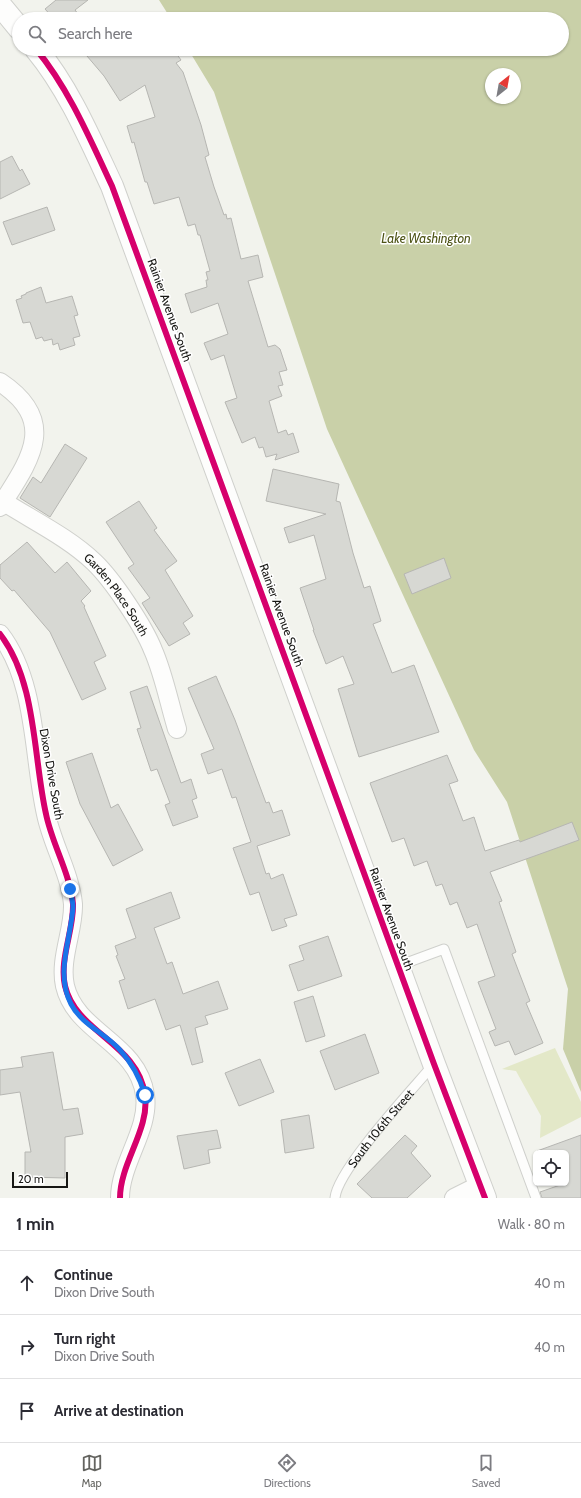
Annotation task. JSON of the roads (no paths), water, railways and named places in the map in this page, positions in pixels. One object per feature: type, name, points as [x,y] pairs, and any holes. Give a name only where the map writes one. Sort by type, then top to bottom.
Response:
[{"type":"main road","points":[[0,5],[12,20]]},
{"type":"main road","name":"Rainier Avenue South","points":[[41,56],[60,84],[84,126],[112,186],[482,1192]]},
{"type":"street","points":[[0,382],[28,408],[35,426],[34,444],[29,458],[2,504]]},
{"type":"street","name":"Garden Place South","points":[[2,504],[77,548],[95,563],[112,583],[143,631],[153,651],[177,729]]},
{"type":"street","name":"Dixon Drive South","points":[[0,634],[15,661],[30,708],[46,814],[70,889],[73,906],[64,967],[65,986],[71,1004],[83,1020],[120,1049],[141,1081],[145,1095],[144,1116],[125,1168],[120,1187],[120,1198]]},
{"type":"street","points":[[454,1198],[482,1192]]},
{"type":"lane","points":[[398,966],[444,949],[536,1198]]},
{"type":"lane","name":"South 106th Street","points":[[334,1198],[335,1190],[353,1161],[434,1064]]},
{"type":"water","name":"Lake Washington","points":[[159,0],[581,0],[581,1092],[563,1049],[568,989],[507,802],[474,750],[327,429],[214,92],[192,56],[569,56],[569,12],[167,12]]}]
